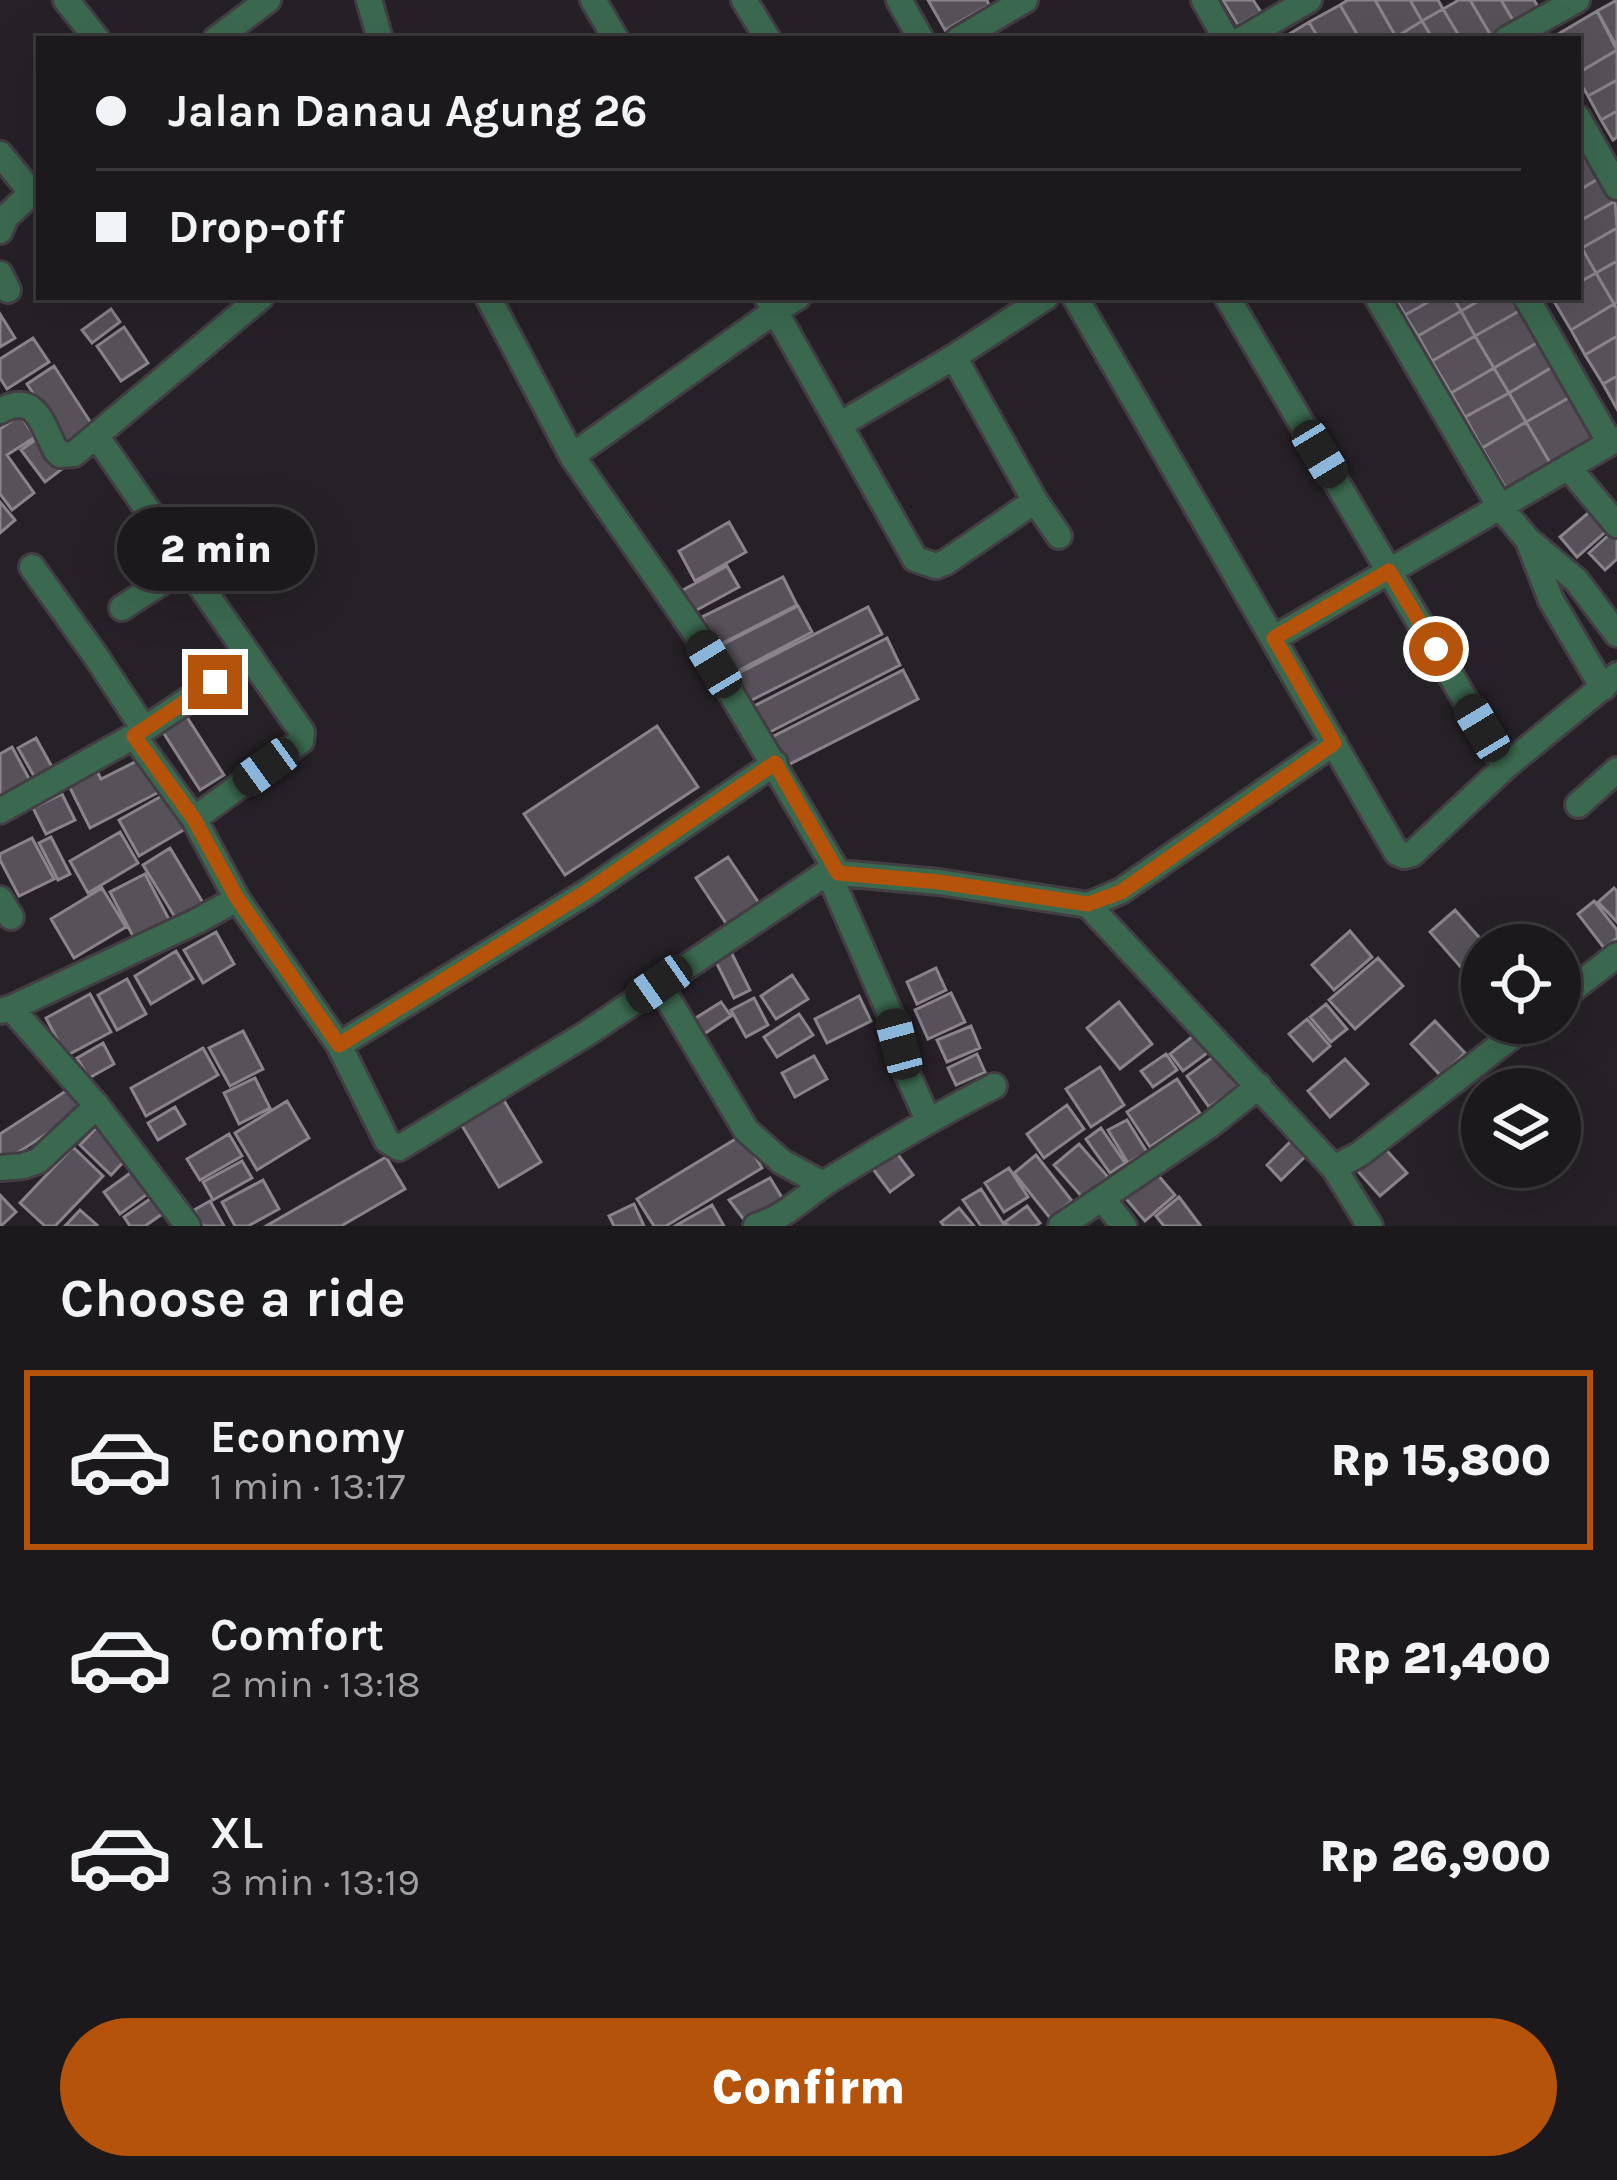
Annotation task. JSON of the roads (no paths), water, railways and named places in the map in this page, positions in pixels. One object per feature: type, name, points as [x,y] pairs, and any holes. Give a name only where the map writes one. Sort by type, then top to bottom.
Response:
[{"type":"street","points":[[66,0],[95,36]]},
{"type":"street","points":[[219,36],[268,0]]},
{"type":"street","points":[[369,0],[379,36]]},
{"type":"street","points":[[593,0],[614,36]]},
{"type":"street","points":[[744,0],[766,36]]},
{"type":"street","points":[[899,0],[919,36]]},
{"type":"street","points":[[963,36],[1025,0]]},
{"type":"street","points":[[1204,0],[1224,36]]},
{"type":"street","points":[[1248,36],[1310,0]]},
{"type":"street","points":[[1522,35],[1577,0]]},
{"type":"street","points":[[1581,123],[1617,187]]},
{"type":"street","points":[[0,154],[35,190],[6,217],[0,231]]},
{"type":"street","points":[[0,411],[13,404],[35,410],[60,454],[74,454],[257,300]]},
{"type":"street","points":[[490,300],[572,455],[694,632],[775,763],[833,873],[928,1120]]},
{"type":"street","points":[[841,424],[1041,300]]},
{"type":"street","points":[[1077,300],[1396,854],[1412,854],[1505,767],[1610,682],[1551,601],[1528,540]]},
{"type":"street","points":[[1229,300],[1505,767]]},
{"type":"street","points":[[1379,300],[1499,507],[1528,540],[1576,580],[1617,634]]},
{"type":"street","points":[[1274,638],[1614,441],[1528,300]]},
{"type":"street","points":[[572,455],[613,429],[771,304],[915,559],[936,566],[946,562],[1035,501]]},
{"type":"street","points":[[954,357],[1059,536]]},
{"type":"street","points":[[97,437],[302,732],[301,741],[194,819]]},
{"type":"street","points":[[1568,467],[1617,525]]},
{"type":"street","points":[[122,608],[186,566]]},
{"type":"street","points":[[32,567],[95,655],[237,898],[339,1045],[387,1142],[399,1148],[586,1034],[833,873],[939,882],[1088,904],[1121,892],[1334,743]]},
{"type":"street","points":[[0,811],[139,732],[250,658]]},
{"type":"street","points":[[339,1045],[586,892],[775,763]]},
{"type":"street","points":[[1578,805],[1617,770]]},
{"type":"street","points":[[188,1226],[97,1106],[6,1009],[237,898]]},
{"type":"street","points":[[1088,904],[1334,1168],[1370,1226]]},
{"type":"street","points":[[1581,983],[1617,955]]},
{"type":"street","points":[[659,984],[746,1130],[782,1162],[821,1186]]},
{"type":"street","points":[[1334,1168],[1360,1154],[1502,1044]]},
{"type":"street","points":[[756,1226],[785,1215],[821,1186],[994,1085]]},
{"type":"street","points":[[1061,1226],[1259,1086]]},
{"type":"street","points":[[0,1168],[38,1161],[97,1106]]},
{"type":"street","points":[[796,1226],[821,1186]]},
{"type":"street","points":[[1102,1198],[1124,1226]]}]
